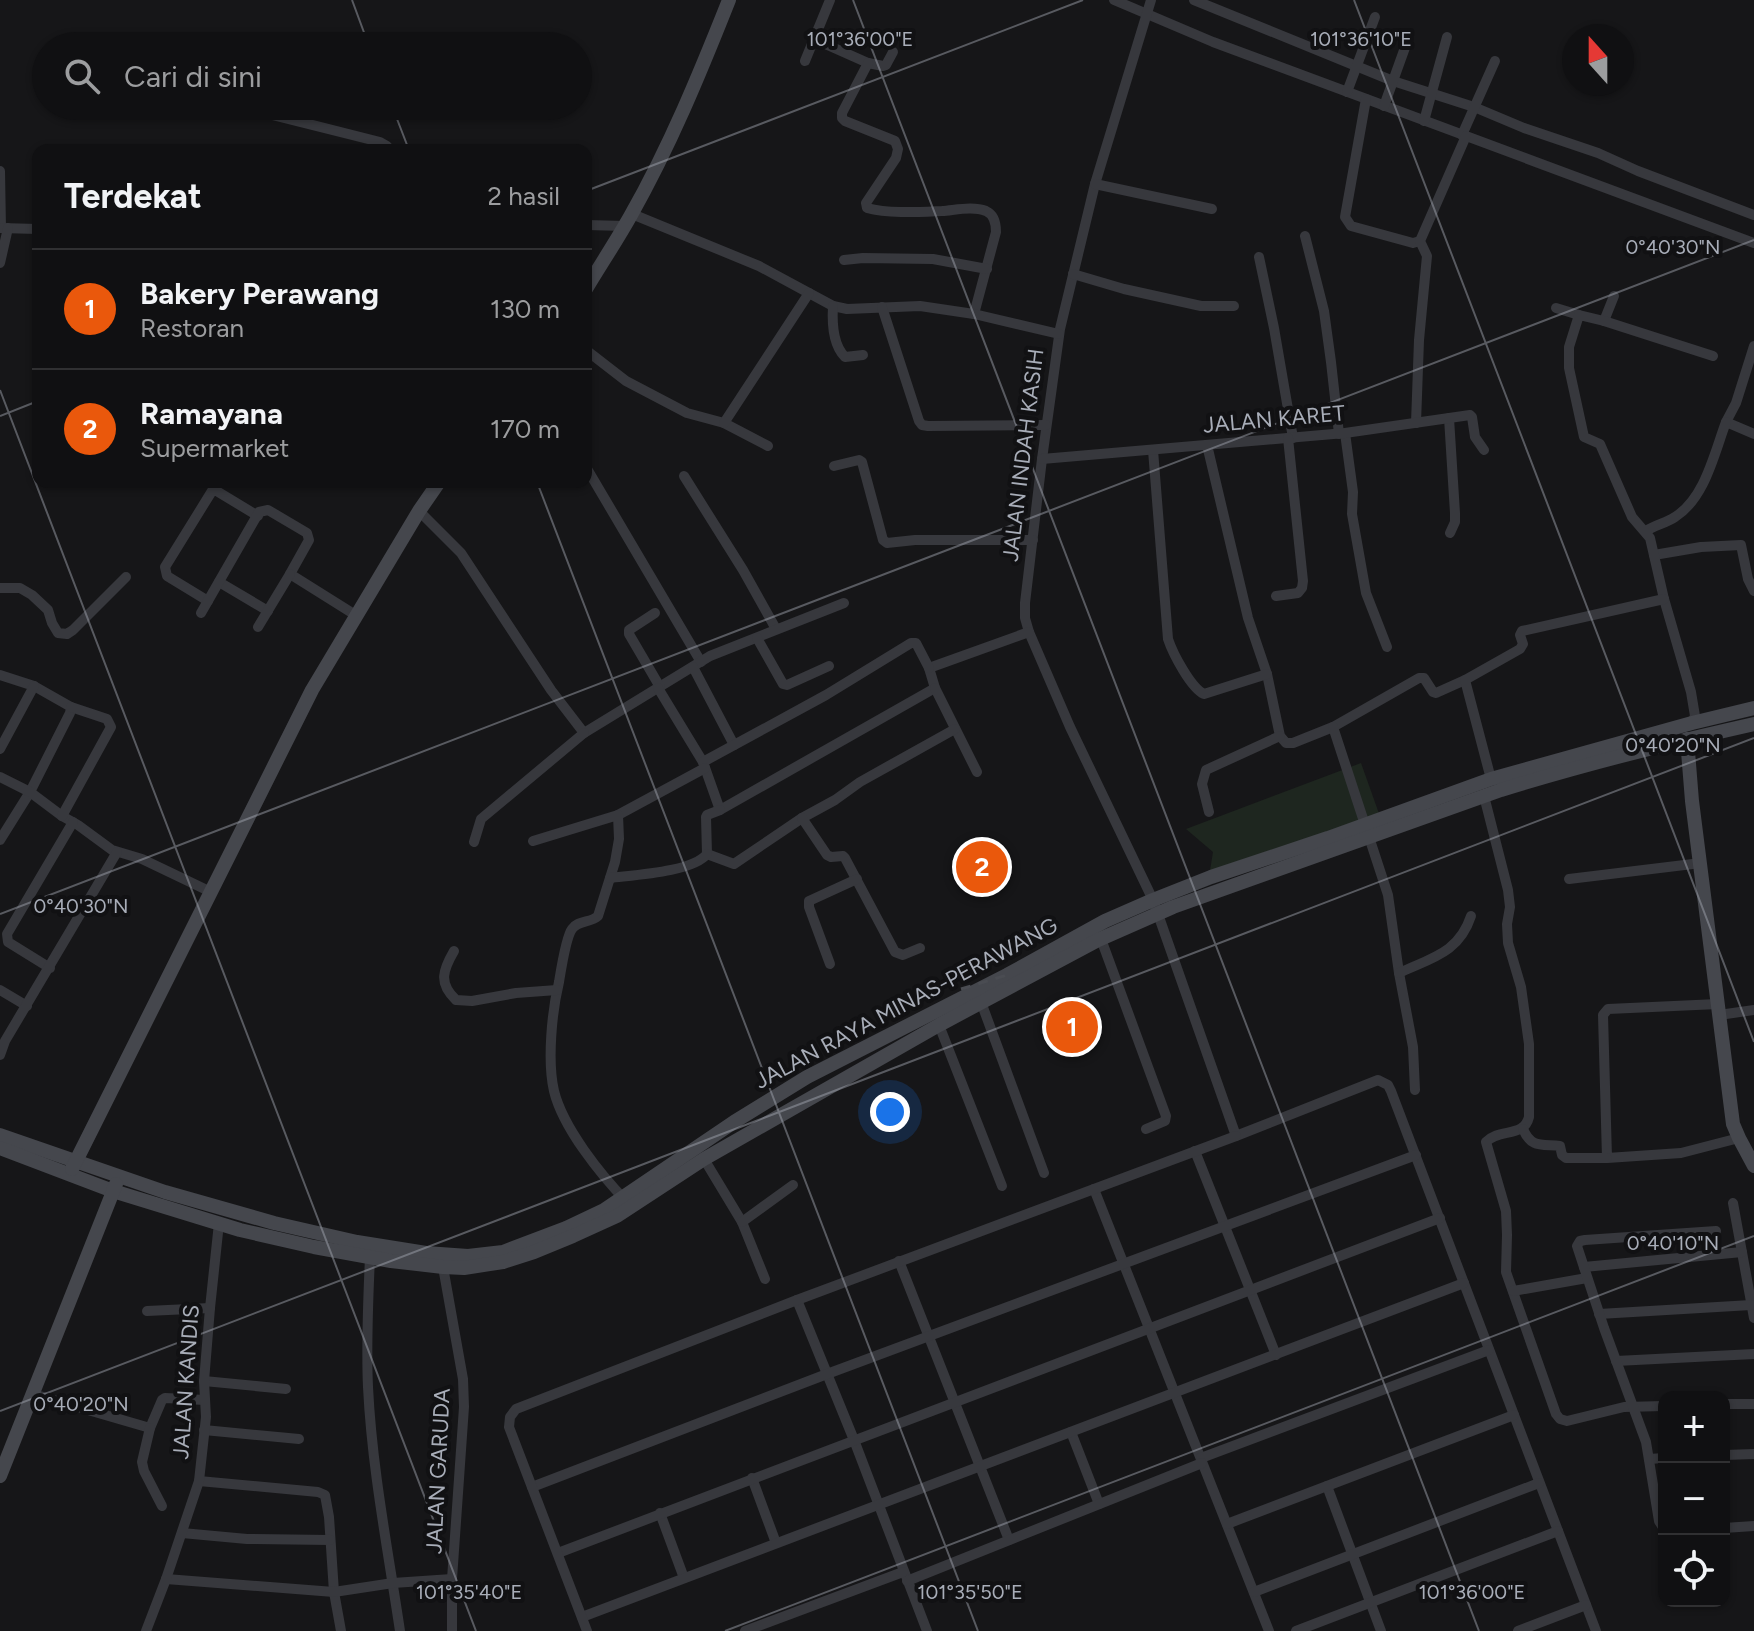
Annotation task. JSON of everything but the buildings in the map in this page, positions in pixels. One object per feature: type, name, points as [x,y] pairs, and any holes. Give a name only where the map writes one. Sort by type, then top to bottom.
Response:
[{"type":"main road","points":[[592,279],[628,220],[696,81],[729,0]]},
{"type":"main road","points":[[73,1167],[312,690],[435,488]]},
{"type":"main road","name":"JALAN RAYA MINAS-PERAWANG","points":[[1368,831],[1491,779],[1754,708]]},
{"type":"main road","name":"JALAN RAYA MINAS-PERAWANG","points":[[0,1135],[73,1167],[219,1223],[314,1247],[443,1267],[464,1268],[503,1262],[597,1226],[734,1122],[807,1077],[1105,921],[1156,907],[1368,831],[1558,772],[1754,724]]},
{"type":"main road","points":[[1687,739],[1733,1124],[1754,1166]]},
{"type":"main road","name":"JALAN RAYA MINAS-PERAWANG","points":[[117,1184],[165,1192],[288,1227],[357,1242],[468,1256],[503,1252],[627,1202],[939,1025],[1156,907]]},
{"type":"main road","name":"JALAN RAYA MINAS-PERAWANG","points":[[0,1148],[73,1167]]},
{"type":"main road","points":[[0,1476],[117,1184]]},
{"type":"street","points":[[805,61],[830,0]]},
{"type":"street","points":[[1114,0],[1213,42],[1754,243]]},
{"type":"street","name":"JALAN INDAH KASIH","points":[[1151,0],[1095,184],[1059,334],[1025,618],[1070,727],[1156,907],[1236,1136]]},
{"type":"street","points":[[1194,0],[1393,81],[1598,153],[1754,215]]},
{"type":"street","points":[[1347,92],[1375,17]]},
{"type":"street","points":[[1424,121],[1447,37]]},
{"type":"street","points":[[814,39],[868,63],[883,66],[893,52]]},
{"type":"street","points":[[1384,106],[1407,42]]},
{"type":"street","points":[[1416,423],[1419,340],[1427,256],[1420,241],[1495,61]]},
{"type":"street","points":[[868,63],[842,118],[895,141],[898,149],[896,158],[866,203],[867,208],[910,211],[971,209],[988,212],[993,217],[996,232],[974,314]]},
{"type":"street","points":[[1366,99],[1345,217],[1351,226],[1413,243],[1420,241]]},
{"type":"street","points":[[293,120],[384,144]]},
{"type":"street","points":[[0,171],[3,228],[0,263]]},
{"type":"street","points":[[1095,184],[1212,209]]},
{"type":"street","points":[[592,224],[628,220],[759,266],[833,306],[847,309],[920,306],[974,314],[1059,334]]},
{"type":"street","points":[[3,228],[32,229]]},
{"type":"street","points":[[1305,236],[1324,311],[1366,593],[1387,647]]},
{"type":"street","points":[[1259,257],[1274,328],[1290,438],[1303,581],[1298,593],[1276,596]]},
{"type":"street","points":[[844,260],[933,259],[987,269]]},
{"type":"street","points":[[1073,274],[1201,306],[1234,306]]},
{"type":"street","points":[[724,423],[809,293]]},
{"type":"street","points":[[1604,321],[1614,296]]},
{"type":"street","points":[[833,306],[832,323],[841,354],[845,357],[863,355]]},
{"type":"street","points":[[882,307],[922,425],[1046,425]]},
{"type":"street","points":[[1556,308],[1713,356]]},
{"type":"street","points":[[1579,315],[1569,347],[1569,368],[1584,437],[1600,444],[1632,517],[1650,538],[1691,692],[1695,716],[1687,739]]},
{"type":"street","points":[[1646,531],[1674,518],[1700,489],[1736,403],[1754,346]]},
{"type":"street","points":[[592,355],[626,381],[674,407],[724,423],[768,446]]},
{"type":"street","points":[[1450,533],[1455,513],[1449,418],[1471,416],[1475,437],[1484,450]]},
{"type":"street","name":"JALAN KARET","points":[[1042,459],[1342,434],[1449,418]]},
{"type":"street","points":[[1726,422],[1754,434]]},
{"type":"street","points":[[1207,445],[1248,618],[1267,674],[1280,736],[1286,743],[1333,727],[1419,678],[1424,678],[1436,693],[1465,680],[1520,649],[1523,644],[1522,631],[1664,599]]},
{"type":"street","points":[[1153,450],[1171,649],[1201,694],[1267,674]]},
{"type":"street","points":[[834,466],[859,460],[862,462],[884,542],[1033,540]]},
{"type":"street","points":[[684,476],[776,629]]},
{"type":"street","points":[[592,478],[697,664],[734,745]]},
{"type":"street","points":[[208,601],[167,576],[165,567],[212,491],[258,516]]},
{"type":"street","points":[[201,613],[258,516],[263,510],[268,510],[307,533],[309,540],[258,627]]},
{"type":"street","points":[[419,511],[461,553],[551,690],[584,733]]},
{"type":"street","points":[[1654,555],[1701,547],[1741,545],[1748,579],[1754,591]]},
{"type":"street","points":[[290,574],[357,616]]},
{"type":"street","points":[[0,588],[20,588],[32,595],[48,610],[58,633],[67,634],[126,577]]},
{"type":"street","points":[[219,582],[268,611]]},
{"type":"street","points":[[474,842],[481,819],[584,733],[697,664],[844,603]]},
{"type":"street","points":[[655,613],[628,631],[704,765],[720,810]]},
{"type":"street","points":[[929,668],[1029,632]]},
{"type":"street","points":[[757,638],[783,684],[829,666]]},
{"type":"street","points":[[533,841],[618,815],[911,643],[916,643],[929,668],[935,688],[977,772]]},
{"type":"street","points":[[0,675],[34,686],[71,707],[107,719],[111,727],[62,816]]},
{"type":"street","points":[[1465,680],[1491,779]]},
{"type":"street","points":[[0,749],[34,686]]},
{"type":"street","points":[[610,878],[654,873],[702,861],[707,854],[707,815],[935,688]]},
{"type":"street","points":[[0,840],[30,792],[71,707]]},
{"type":"street","points":[[1333,727],[1388,895],[1413,1047],[1415,1090]]},
{"type":"street","points":[[707,854],[734,864],[860,782],[955,729]]},
{"type":"street","points":[[1209,812],[1202,784],[1206,770],[1280,736]]},
{"type":"street","points":[[0,777],[30,792],[102,845],[142,859],[211,892]]},
{"type":"street","points":[[1484,796],[1508,890],[1508,943],[1521,987],[1529,1044],[1527,1125],[1523,1129],[1494,1135],[1486,1142],[1506,1211],[1506,1272],[1560,1419],[1567,1421],[1624,1407],[1658,1406]]},
{"type":"street","points":[[618,815],[619,839],[596,919],[577,924],[570,932],[557,990],[551,1077],[561,1111],[590,1158],[627,1202]]},
{"type":"street","points":[[802,818],[827,855],[844,856],[895,952],[903,955],[920,948]]},
{"type":"street","points":[[50,968],[8,942],[3,932],[73,822]]},
{"type":"street","points":[[0,1055],[5,1041],[117,852]]},
{"type":"street","points":[[1569,879],[1701,863]]},
{"type":"street","points":[[830,964],[809,901],[857,879]]},
{"type":"street","points":[[1399,973],[1455,945],[1467,929],[1471,916]]},
{"type":"street","points":[[1101,939],[1166,1116],[1165,1121],[1146,1129]]},
{"type":"street","points":[[454,951],[445,970],[444,983],[456,1000],[472,1001],[557,990]]},
{"type":"street","points":[[0,990],[27,1006]]},
{"type":"street","points":[[981,1002],[1044,1173]]},
{"type":"street","points":[[1607,1158],[1605,1011],[1754,1010]]},
{"type":"street","points":[[939,1025],[1002,1186]]},
{"type":"street","points":[[587,1631],[509,1427],[510,1417],[516,1409],[1380,1080],[1391,1091],[1596,1631]]},
{"type":"street","points":[[1523,1129],[1532,1144],[1560,1146],[1566,1158],[1681,1153],[1739,1138]]},
{"type":"street","points":[[1195,1151],[1276,1355]]},
{"type":"street","points":[[532,1487],[1416,1155]]},
{"type":"street","points":[[704,1159],[742,1222],[765,1279]]},
{"type":"street","points":[[742,1222],[793,1185]]},
{"type":"street","points":[[1094,1189],[1269,1631]]},
{"type":"street","points":[[1733,1203],[1754,1318]]},
{"type":"street","points":[[558,1553],[1440,1218]]},
{"type":"street","name":"JALAN KANDIS","points":[[146,1631],[199,1481],[204,1430],[204,1381],[219,1223]]},
{"type":"street","points":[[1658,1515],[1646,1442],[1577,1247],[1580,1241],[1716,1231]]},
{"type":"street","points":[[1513,1291],[1586,1272],[1742,1252]]},
{"type":"street","points":[[370,1257],[368,1387],[376,1475],[400,1631]]},
{"type":"street","points":[[899,1261],[1009,1540]]},
{"type":"street","name":"JALAN GARUDA","points":[[443,1267],[464,1393],[452,1579],[452,1631]]},
{"type":"street","points":[[582,1617],[1464,1283]]},
{"type":"street","points":[[797,1300],[927,1631]]},
{"type":"street","points":[[1599,1314],[1751,1305]]},
{"type":"street","points":[[147,1311],[210,1308]]},
{"type":"street","points":[[745,1631],[1009,1540],[1201,1461],[1489,1350]]},
{"type":"street","points":[[1616,1361],[1754,1354]]},
{"type":"street","points":[[204,1381],[286,1389]]},
{"type":"street","points":[[33,1394],[150,1428]]},
{"type":"street","points":[[162,1506],[142,1462],[150,1428],[165,1398],[205,1400]]},
{"type":"street","points":[[1730,1404],[1754,1404]]},
{"type":"street","points":[[1227,1524],[1514,1415]]},
{"type":"street","points":[[204,1430],[299,1439]]},
{"type":"street","points":[[1071,1432],[1099,1504]]},
{"type":"street","points":[[1730,1455],[1754,1454]]},
{"type":"street","points":[[1649,1459],[1658,1458]]},
{"type":"street","points":[[752,1478],[776,1543]]},
{"type":"street","points":[[199,1481],[325,1495],[341,1631]]},
{"type":"street","points":[[1254,1592],[1539,1483]]},
{"type":"street","points":[[1327,1486],[1381,1631]]},
{"type":"street","points":[[660,1513],[684,1578]]},
{"type":"street","points":[[1730,1528],[1754,1526]]},
{"type":"street","points":[[1296,1631],[1558,1531]]},
{"type":"street","points":[[182,1533],[247,1539],[330,1540]]},
{"type":"street","points":[[166,1579],[334,1592],[393,1583],[452,1579]]},
{"type":"street","points":[[1518,1631],[1586,1605]]},
{"type":"shaded area","points":[[1361,763],[1382,822],[1208,883],[1213,852],[1186,829]]},
{"type":"railway","points":[[961,989],[1007,975]]},
{"type":"place","name":"Ramayana","points":[[982,867]]},
{"type":"place","name":"Bakery Perawang","points":[[1072,1027]]}]
